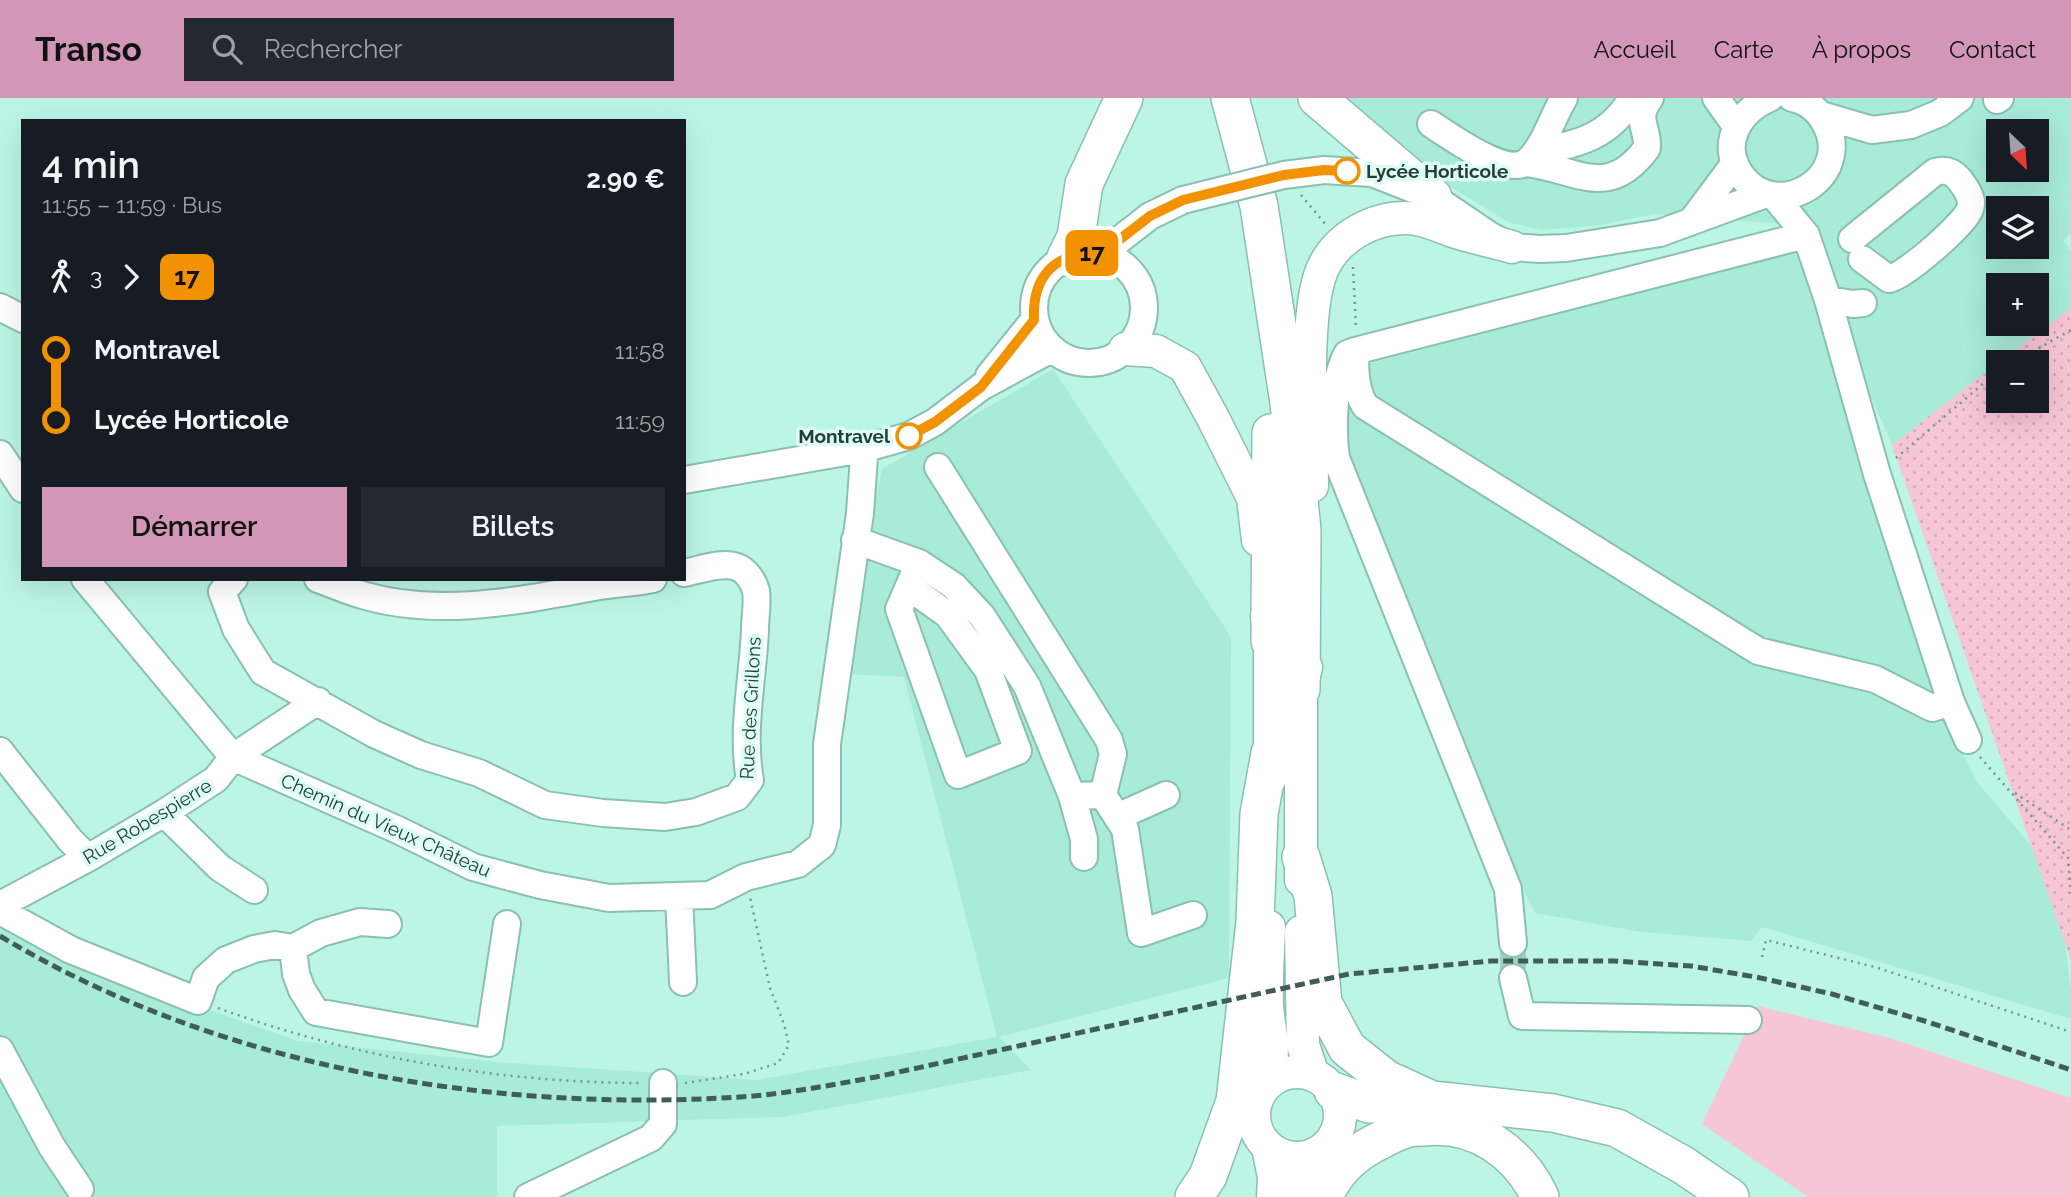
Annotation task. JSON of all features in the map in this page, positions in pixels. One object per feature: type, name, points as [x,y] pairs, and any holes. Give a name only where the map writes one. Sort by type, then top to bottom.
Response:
[{"type":"highway","points":[[1084,256],[1076,237],[1084,184],[1124,98]]},
{"type":"highway","points":[[1216,98],[1247,202],[1264,310],[1271,401],[1270,641]]},
{"type":"highway","points":[[1230,98],[1259,206],[1289,403],[1302,530],[1301,689]]},
{"type":"highway","points":[[1317,98],[1433,197]]},
{"type":"highway","points":[[1194,1197],[1208,1176],[1236,1101],[1255,922],[1259,814],[1270,753]]},
{"type":"highway","points":[[1301,857],[1312,896],[1323,1003],[1347,1048],[1386,1079],[1432,1100]]},
{"type":"highway","points":[[1323,1083],[1369,1104],[1432,1100],[1553,1112],[1617,1128],[1683,1165],[1730,1197]]},
{"type":"highway","points":[[1324,1197],[1331,1178],[1362,1149],[1404,1129],[1444,1125],[1479,1134],[1508,1153],[1531,1178],[1540,1197]]},
{"type":"main road","points":[[1268,1147],[1288,1157],[1314,1154],[1331,1141],[1338,1128],[1340,1116],[1338,1101],[1323,1083],[1303,1045],[1301,689],[1313,638],[1311,345],[1314,305],[1324,265],[1336,248],[1356,231],[1380,222],[1403,218],[1429,220],[1451,230],[1512,247]]},
{"type":"main road","points":[[1125,349],[1156,351],[1185,367],[1253,498],[1270,641],[1267,1007],[1272,1030],[1271,1069],[1256,1102],[1254,1117],[1255,1126],[1268,1147],[1274,1177],[1273,1197]]},
{"type":"main road","points":[[1263,1088],[1275,1078],[1289,1072],[1323,1083]]},
{"type":"main road","points":[[1301,1197],[1314,1154]]},
{"type":"street","points":[[1532,156],[1564,98]]},
{"type":"street","points":[[1431,124],[1496,162],[1517,166],[1532,156],[1593,137],[1607,129],[1620,117],[1633,98]]},
{"type":"street","points":[[1532,156],[1551,166],[1593,179],[1613,177],[1626,170],[1647,148],[1647,137],[1640,116],[1650,98]]},
{"type":"street","points":[[1716,98],[1736,127]]},
{"type":"street","points":[[1770,98],[1756,104],[1744,114],[1736,127],[1732,151],[1735,163],[1750,185],[1770,195],[1806,235]]},
{"type":"street","points":[[1792,98],[1811,106],[1821,116],[1829,129],[1832,144],[1830,159]]},
{"type":"street","points":[[1084,256],[1116,260],[1129,270],[1139,284],[1144,302],[1140,327],[1125,349],[1112,358],[1088,363],[1065,358],[1051,349],[1041,336],[1034,320],[1033,301],[1039,283],[1050,268],[1084,256],[1150,216],[1183,200],[1284,175],[1324,170],[1372,173],[1433,197],[1489,235],[1512,247],[1540,249],[1602,242],[1660,233],[1677,228],[1694,218],[1770,195],[1796,194],[1818,181],[1830,159],[1849,142],[1872,130],[1912,124],[1940,113],[1960,98]]},
{"type":"street","points":[[1821,116],[1872,130]]},
{"type":"street","points":[[1694,218],[1735,163]]},
{"type":"street","points":[[1942,170],[1956,176],[1970,198],[1968,213],[1949,235],[1896,284],[1857,249],[1935,172],[1942,170]]},
{"type":"street","points":[[1808,189],[1806,235],[1828,300],[1877,474],[1951,702],[1968,740]]},
{"type":"street","points":[[1129,270],[1150,216]]},
{"type":"street","points":[[1513,943],[1508,889],[1336,458],[1334,439],[1340,368],[1347,354],[1355,351],[1806,235]]},
{"type":"street","points":[[1828,300],[1863,303]]},
{"type":"street","points":[[0,307],[21,318]]},
{"type":"street","points":[[981,387],[1034,320]]},
{"type":"street","points":[[686,480],[863,449],[909,436],[935,422],[981,387],[1051,349]]},
{"type":"street","points":[[1355,351],[1355,379],[1365,406],[1758,651],[1875,679],[1932,708],[1951,702]]},
{"type":"street","name":"Chemin du Vieux Château","points":[[87,581],[233,757],[398,830],[473,867],[540,886],[609,898],[710,895],[746,877],[798,864],[822,845],[827,825],[827,744],[860,513],[863,449]]},
{"type":"street","points":[[0,454],[21,486]]},
{"type":"street","points":[[939,467],[1109,740],[1113,754],[1102,795],[1125,829],[1142,933],[1193,915]]},
{"type":"street","points":[[855,540],[914,575],[954,586],[982,616],[1027,686],[1072,796],[1084,839],[1084,858]]},
{"type":"street","name":"Rue des Grillons","points":[[318,701],[374,734],[421,755],[479,773],[545,804],[603,813],[665,817],[718,805],[737,797],[750,780],[747,762],[748,711],[756,591],[749,576],[740,567],[727,564],[686,573]]},
{"type":"street","points":[[914,575],[948,615],[988,670],[1018,751],[958,775],[899,609],[914,575]]},
{"type":"street","points":[[232,581],[222,592],[236,629],[263,672],[318,701]]},
{"type":"street","points":[[323,581],[360,595],[424,605],[514,602],[561,586],[629,581]]},
{"type":"street","name":"Rue Robespierre","points":[[0,905],[164,813],[216,779],[233,757],[318,701]]},
{"type":"street","points":[[0,751],[88,858]]},
{"type":"street","points":[[1072,796],[1102,795]]},
{"type":"street","points":[[1117,817],[1166,795]]},
{"type":"street","points":[[164,813],[220,868],[254,890]]},
{"type":"street","points":[[679,896],[682,983]]},
{"type":"street","points":[[0,911],[71,950],[198,1001],[206,978],[226,960],[254,948],[275,945],[293,948],[321,933],[360,922],[388,925]]},
{"type":"street","points":[[293,948],[296,974],[302,990],[316,1012],[489,1043],[507,924]]},
{"type":"street","points":[[1513,978],[1522,1016],[1748,1020]]},
{"type":"street","points":[[0,1050],[52,1147],[80,1189]]},
{"type":"street","points":[[528,1197],[651,1138],[663,1124],[663,1083]]},
{"type":"path","points":[[2035,350],[2071,330]]},
{"type":"path","points":[[1877,474],[1986,381]]},
{"type":"path","points":[[1968,740],[1987,766],[2012,791],[2068,858],[2071,894]]},
{"type":"path","points":[[2012,791],[2071,830]]},
{"type":"path","points":[[198,1001],[254,1021],[349,1046],[429,1063],[527,1079],[691,1083],[744,1074],[778,1063],[789,1045],[785,1024],[770,988],[746,877]]},
{"type":"path","points":[[1762,957],[1766,940],[1875,968],[2071,1032]]},
{"type":"shaded area","points":[[1340,98],[2071,98],[2071,234],[2063,241],[2071,252],[2071,308],[2049,325],[2049,273],[1986,273],[1986,336],[2034,336],[2016,350],[1986,350],[1986,373],[1892,445],[1843,332],[1815,226],[1653,214],[1594,226],[1541,230],[1508,222],[1410,162]]},
{"type":"shaded area","points":[[1798,253],[1828,338],[1952,733],[1977,782],[2056,875],[2071,989],[2071,1019],[1762,927],[1751,941],[1641,932],[1535,913],[1491,823],[1339,437],[1349,367],[1615,297]]},
{"type":"shaded area","points":[[2071,308],[2071,960],[1892,445],[1986,372],[1986,413],[2049,413],[2049,350],[2015,350],[2034,336],[2049,336],[2049,324]]},
{"type":"shaded area","points":[[1053,369],[1231,637],[1229,978],[999,1037],[1031,1070],[783,1117],[497,1126],[497,1197],[0,1197],[0,920],[144,987],[298,1041],[497,1062],[757,1080],[997,1037],[904,677],[849,674],[862,564],[882,469]]},
{"type":"shaded area","points":[[1758,1006],[1893,1039],[2071,1098],[2071,1197],[1808,1197],[1702,1124]]},
{"type":"tunnel","points":[[1513,943],[1513,978]]},
{"type":"railway","points":[[0,936],[84,981],[172,1019],[263,1049],[357,1072],[453,1088],[549,1097],[645,1100],[740,1097],[791,1091],[876,1077],[1349,974],[1491,961],[1614,961],[1691,966],[1756,977],[1832,994],[1928,1022],[2071,1070]]},
{"type":"bus line","name":"17","points":[[909,436],[935,422],[981,387],[1034,320],[1033,301],[1039,283],[1050,268],[1066,257],[1083,253],[1101,254],[1150,216],[1183,200],[1284,175],[1324,170],[1347,171]]},
{"type":"place","name":"Lycée Horticole","points":[[1347,171]]},
{"type":"place","name":"Montravel","points":[[909,436]]}]
